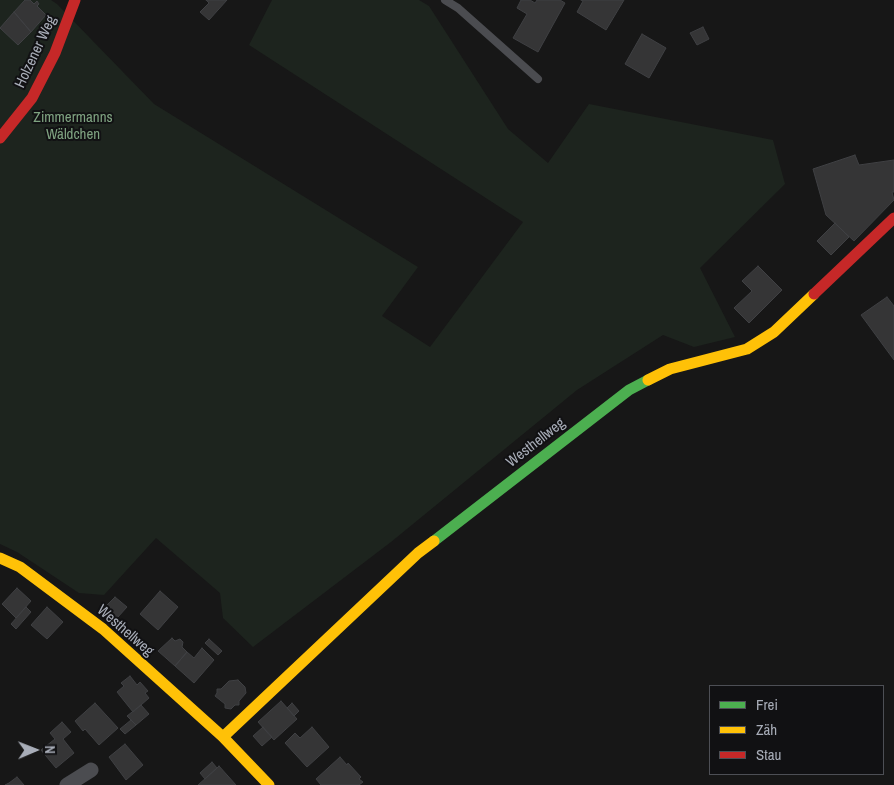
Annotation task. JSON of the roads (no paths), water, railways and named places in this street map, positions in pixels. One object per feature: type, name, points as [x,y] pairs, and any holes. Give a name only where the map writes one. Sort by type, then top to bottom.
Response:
[{"type":"street","name":"Holzener Weg","points":[[0,138],[32,98],[55,54],[75,0]]},
{"type":"street","name":"Westhellweg","points":[[223,738],[426,546],[629,390],[670,369],[747,349],[774,332],[894,218]]},
{"type":"street","name":"Westhellweg","points":[[0,558],[20,567],[103,629],[223,738],[269,785]]},
{"type":"street","points":[[67,785],[91,770]]},
{"type":"lane","points":[[446,0],[458,8],[538,79]]},
{"type":"park label","name":"Zimmermanns Wäldchen","points":[[73,126]]}]
